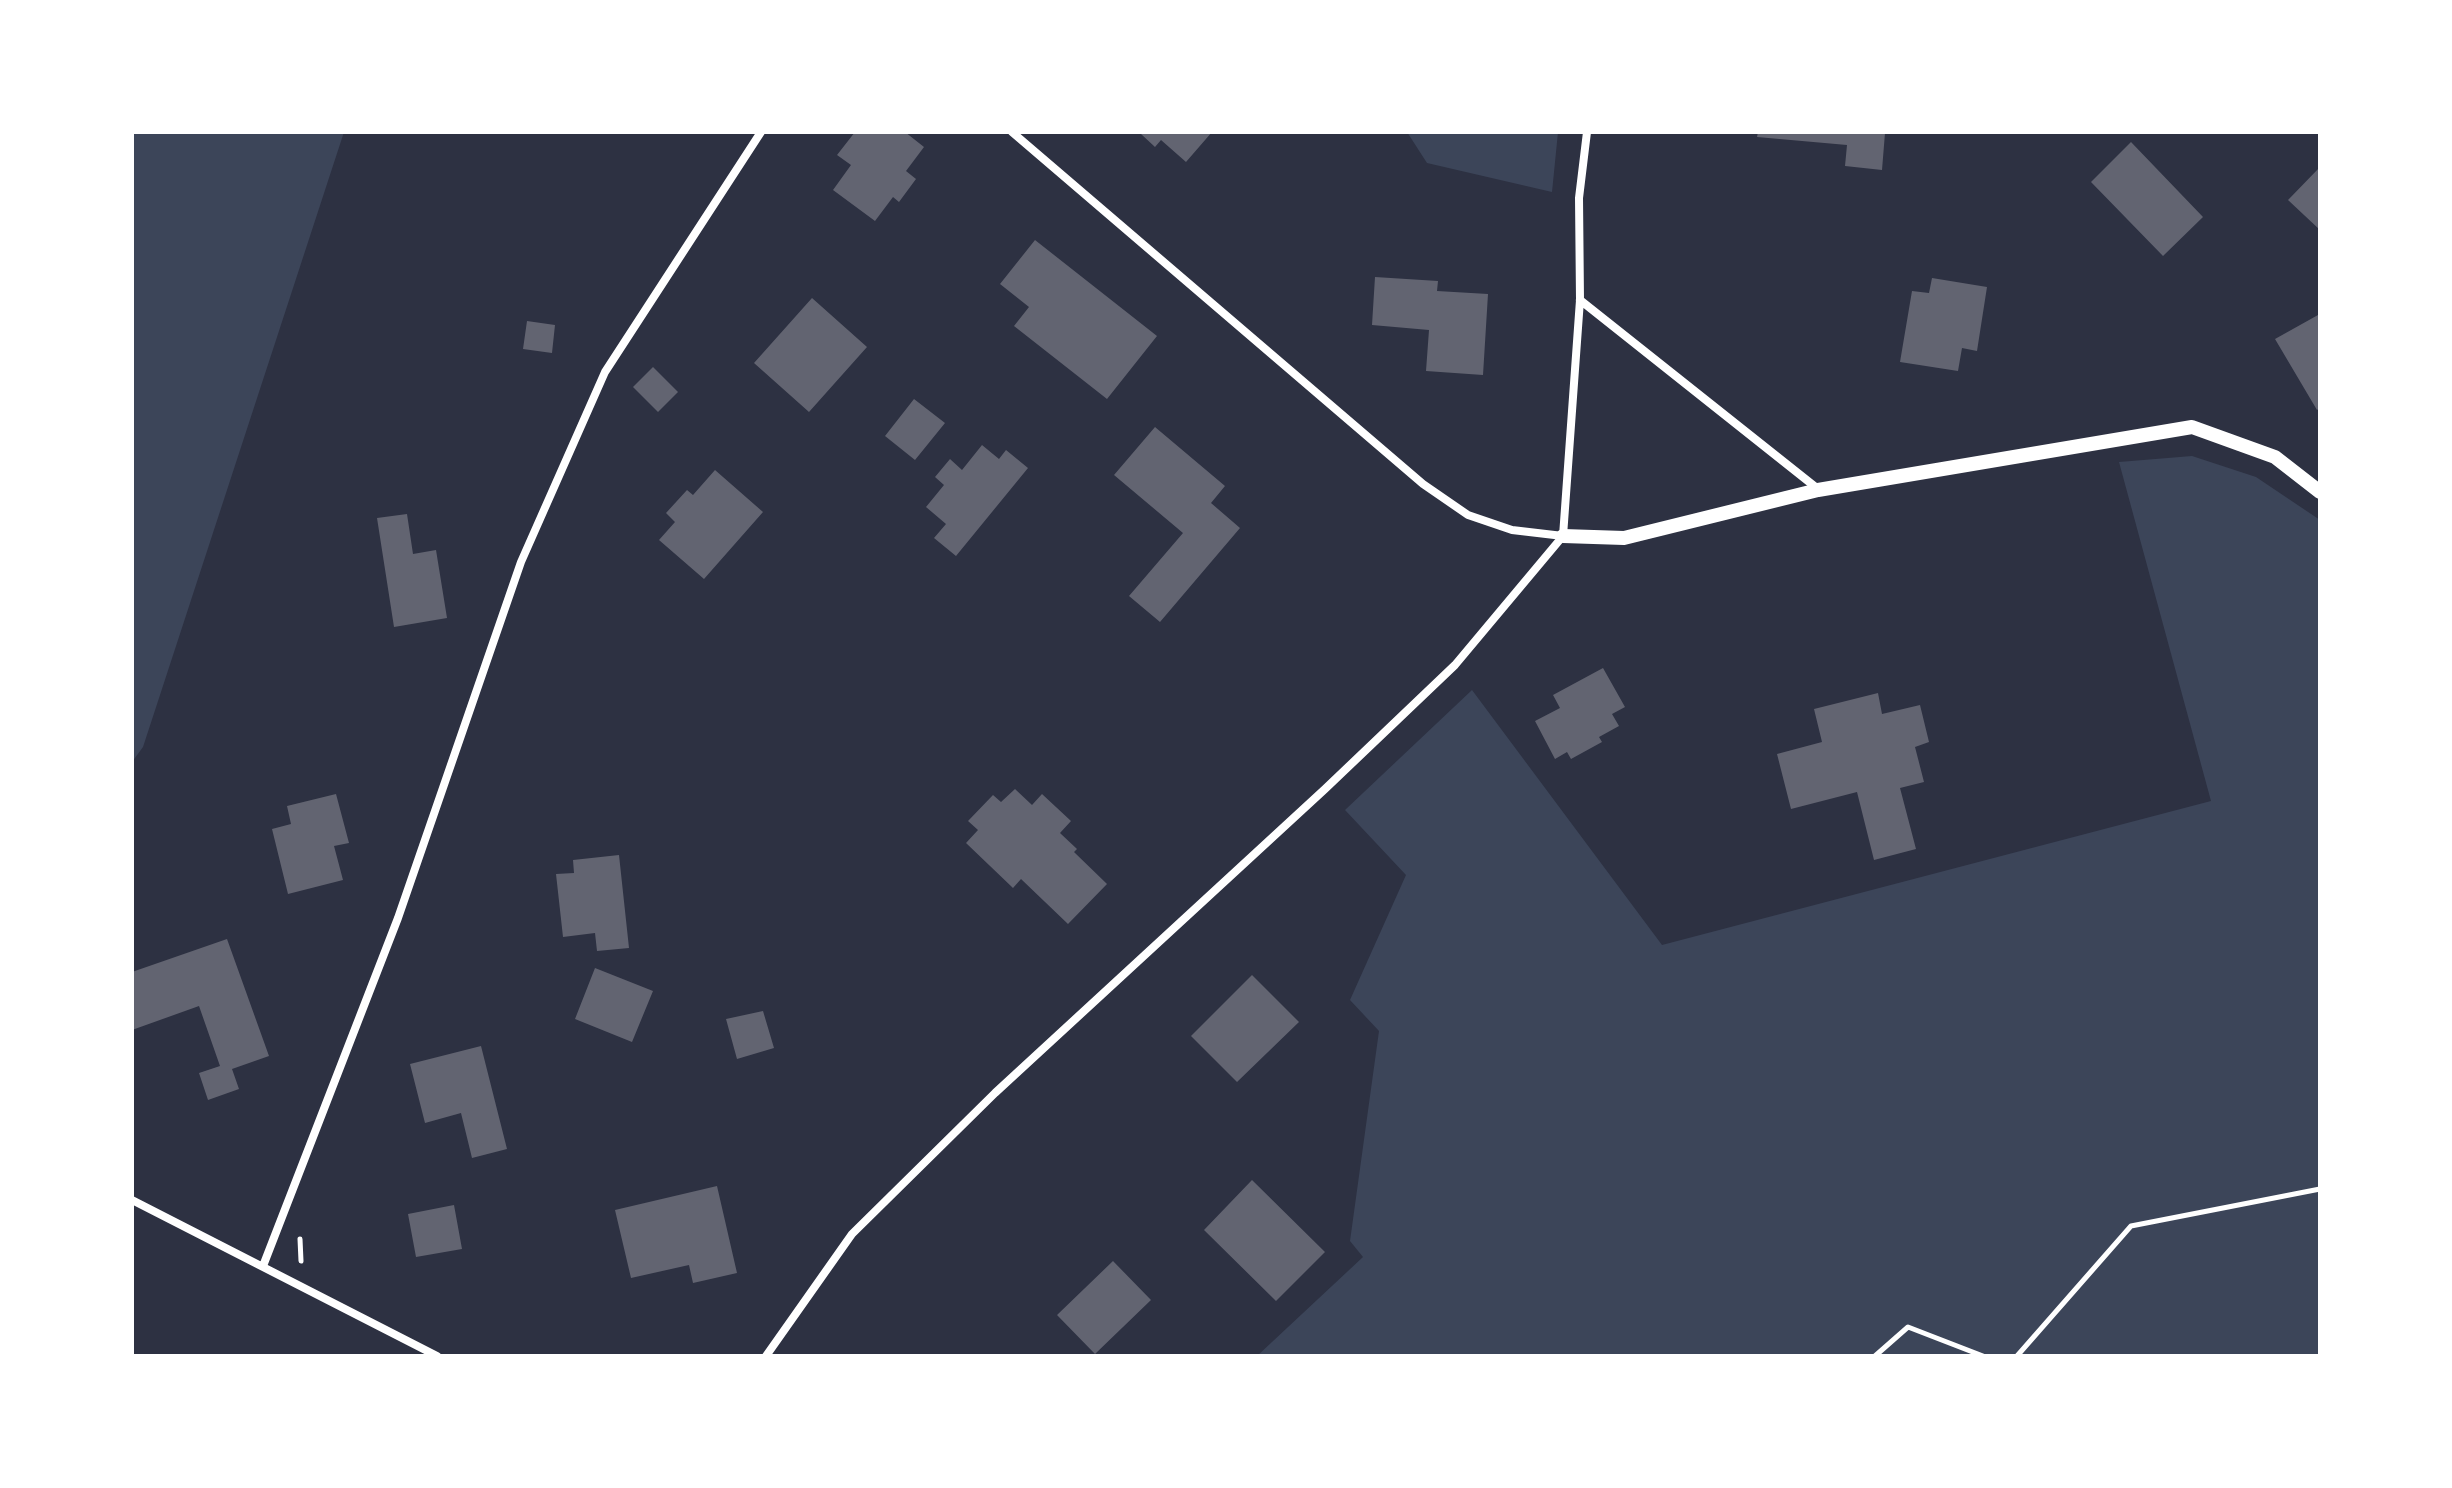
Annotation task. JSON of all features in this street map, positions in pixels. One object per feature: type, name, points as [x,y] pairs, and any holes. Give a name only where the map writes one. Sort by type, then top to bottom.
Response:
[{"type":"street","points":[[263,1266],[398,918],[521,562],[605,372],[761,132]]},
{"type":"street","points":[[1012,132],[1423,484],[1468,515],[1512,530],[1624,538],[1818,490],[2192,427],[2275,457],[2320,492]]},
{"type":"street","points":[[766,1356],[852,1234],[995,1093],[1314,800],[1455,665],[1563,536],[1580,300],[1579,198],[1587,132]]},
{"type":"street","points":[[1580,300],[1818,490]]},
{"type":"street","points":[[132,1200],[437,1356]]},
{"type":"path","points":[[2017,1356],[2131,1226],[2320,1189]]},
{"type":"path","points":[[1875,1356],[1908,1327],[1983,1356]]},
{"type":"shaded area","points":[[132,132],[344,132],[143,747],[132,762]]},
{"type":"shaded area","points":[[1407,132],[1558,132],[1552,192],[1427,163]]},
{"type":"shaded area","points":[[2192,456],[2256,477],[2320,520],[2320,1356],[1257,1356],[1363,1257],[1350,1241],[1379,1031],[1350,1000],[1406,875],[1345,810],[1472,690],[1662,945],[2211,801],[2119,462]]},
{"type":"building","points":[[855,132],[905,132],[924,147],[906,171],[916,179],[899,202],[893,197],[875,221],[833,190],[851,165],[837,155]]},
{"type":"building","points":[[1212,132],[1186,162],[1161,140],[1155,147],[1141,134]]},
{"type":"building","points":[[1758,132],[1885,133],[1882,170],[1845,166],[1847,145],[1757,137]]},
{"type":"building","points":[[2131,142],[2203,217],[2163,256],[2091,182]]},
{"type":"building","points":[[2320,167],[2320,230],[2288,200]]},
{"type":"building","points":[[1035,240],[1157,336],[1107,399],[1014,326],[1029,307],[1000,284]]},
{"type":"building","points":[[1375,277],[1438,281],[1437,291],[1488,294],[1483,375],[1426,371],[1429,330],[1372,325]]},
{"type":"building","points":[[1932,278],[1987,287],[1977,351],[1962,348],[1958,371],[1900,362],[1912,291],[1929,293]]},
{"type":"building","points":[[812,298],[867,347],[809,412],[754,363]]},
{"type":"building","points":[[2318,315],[2320,408],[2317,410],[2275,339]]},
{"type":"building","points":[[527,321],[555,325],[552,353],[523,349]]},
{"type":"building","points":[[653,367],[678,392],[658,412],[633,387]]},
{"type":"building","points":[[914,399],[945,423],[915,460],[885,436]]},
{"type":"building","points":[[1155,427],[1225,486],[1211,503],[1240,528],[1160,622],[1129,596],[1183,533],[1114,475]]},
{"type":"building","points":[[982,445],[999,459],[1006,450],[1028,468],[956,556],[934,538],[946,524],[926,507],[944,485],[935,477],[950,459],[962,470]]},
{"type":"building","points":[[715,470],[763,512],[704,579],[659,540],[675,522],[666,513],[687,490],[693,495]]},
{"type":"building","points":[[407,514],[413,554],[436,550],[447,618],[394,627],[377,518]]},
{"type":"building","points":[[1603,668],[1625,707],[1612,714],[1619,726],[1599,737],[1602,742],[1571,759],[1567,752],[1555,759],[1535,721],[1560,708],[1553,695]]},
{"type":"building","points":[[1878,693],[1882,714],[1920,705],[1929,742],[1915,747],[1924,782],[1900,788],[1916,849],[1874,860],[1857,792],[1791,809],[1777,754],[1822,742],[1814,709]]},
{"type":"building","points":[[1015,789],[1032,805],[1042,794],[1071,821],[1060,833],[1077,849],[1074,852],[1107,884],[1068,924],[1021,879],[1013,888],[966,843],[978,830],[968,821],[993,795],[1001,802]]},
{"type":"building","points":[[336,794],[349,843],[334,846],[343,880],[288,894],[272,829],[291,824],[287,806]]},
{"type":"building","points":[[619,855],[629,948],[597,951],[595,933],[563,937],[556,874],[574,873],[573,860]]},
{"type":"building","points":[[227,939],[269,1056],[232,1069],[239,1089],[208,1100],[199,1073],[220,1066],[199,1006],[132,1030],[132,972]]},
{"type":"building","points":[[595,968],[653,991],[632,1042],[575,1019]]},
{"type":"building","points":[[1252,975],[1299,1022],[1237,1082],[1191,1036]]},
{"type":"building","points":[[763,1011],[774,1048],[737,1059],[726,1019]]},
{"type":"building","points":[[481,1046],[507,1149],[472,1158],[461,1113],[425,1123],[410,1064]]},
{"type":"building","points":[[1252,1180],[1325,1252],[1276,1301],[1204,1230]]},
{"type":"building","points":[[717,1186],[737,1273],[693,1283],[689,1265],[631,1278],[615,1210]]},
{"type":"building","points":[[454,1205],[462,1249],[416,1257],[408,1214]]},
{"type":"building","points":[[1113,1261],[1151,1300],[1095,1354],[1057,1315]]}]
